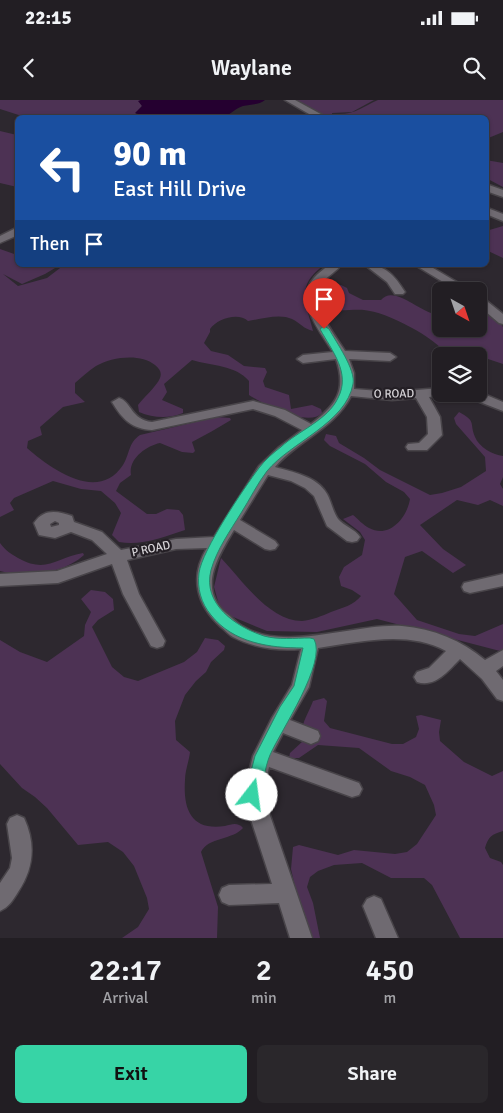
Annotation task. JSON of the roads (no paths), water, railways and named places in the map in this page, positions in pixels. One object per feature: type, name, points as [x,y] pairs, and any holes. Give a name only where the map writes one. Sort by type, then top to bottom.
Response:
[{"type":"street","points":[[289,100],[318,115]]},
{"type":"street","points":[[294,100],[302,108]]},
{"type":"street","points":[[489,188],[503,194]]},
{"type":"street","points":[[490,212],[503,218]]},
{"type":"street","points":[[0,240],[15,232]]},
{"type":"street","points":[[333,267],[315,283],[312,298],[317,316],[340,355],[348,373],[346,392],[335,409],[280,453],[264,469],[217,542],[205,570],[206,596],[212,608],[221,619],[233,628],[263,641],[310,643],[407,634],[425,636],[459,650],[485,669],[503,694]]},
{"type":"street","points":[[373,267],[391,280],[399,292]]},
{"type":"street","points":[[425,267],[451,282]]},
{"type":"street","points":[[488,303],[503,303]]},
{"type":"street","points":[[488,308],[503,320]]},
{"type":"street","points":[[303,359],[320,363],[340,355],[390,357]]},
{"type":"street","name":"O ROAD","points":[[346,392],[370,395],[432,393]]},
{"type":"street","points":[[413,447],[422,447],[435,434],[436,422],[433,413],[420,394]]},
{"type":"street","points":[[487,400],[503,407]]},
{"type":"street","points":[[119,402],[124,412],[142,426],[152,426],[254,405],[280,413],[311,429]]},
{"type":"street","points":[[264,469],[296,478],[310,485],[320,494],[332,522],[352,537]]},
{"type":"street","points":[[231,522],[270,546]]},
{"type":"street","name":"P ROAD","points":[[67,525],[96,536],[110,546],[118,558],[136,552],[176,544],[217,542]]},
{"type":"street","points":[[0,580],[58,577],[97,562],[118,558],[132,594],[156,640]]},
{"type":"street","points":[[470,587],[503,580]]},
{"type":"street","points":[[301,938],[252,795],[262,756],[278,723],[300,688],[310,652],[310,643]]},
{"type":"street","points":[[424,677],[435,673],[459,650]]},
{"type":"street","points":[[485,669],[503,657]]},
{"type":"street","points":[[278,723],[311,736]]},
{"type":"street","points":[[262,756],[352,789]]},
{"type":"street","points":[[0,902],[26,872],[24,853],[17,824]]},
{"type":"street","points":[[229,895],[286,893]]},
{"type":"street","points":[[374,906],[387,938]]}]
